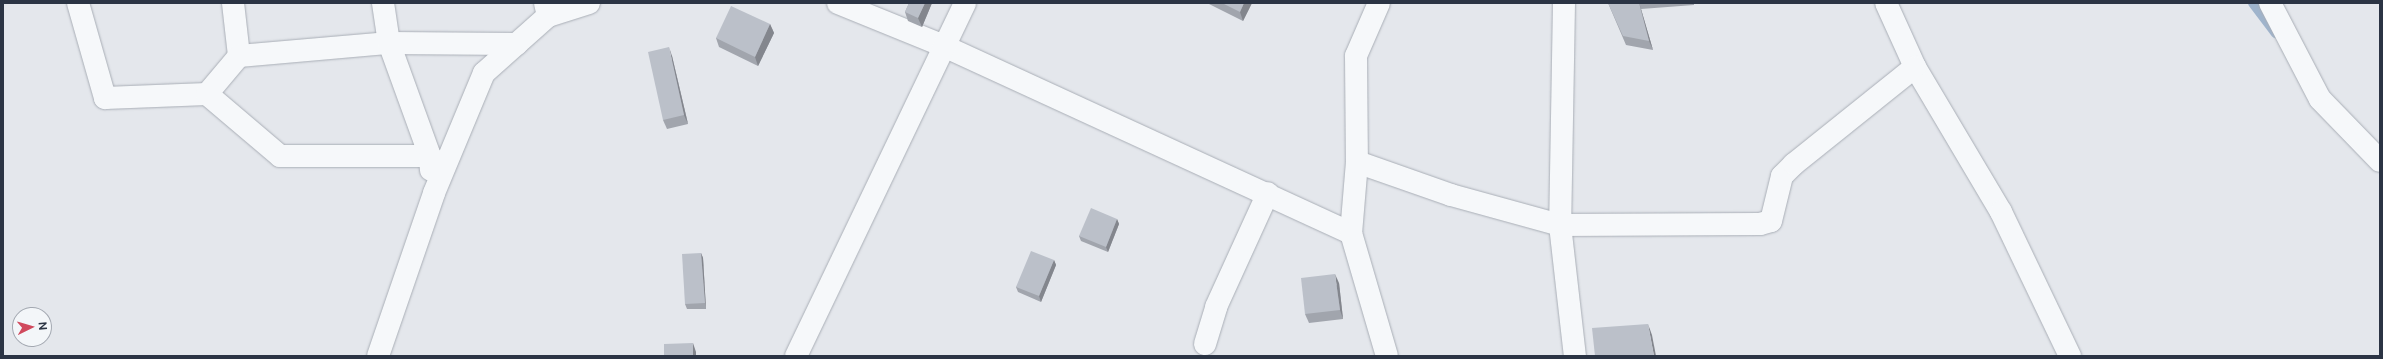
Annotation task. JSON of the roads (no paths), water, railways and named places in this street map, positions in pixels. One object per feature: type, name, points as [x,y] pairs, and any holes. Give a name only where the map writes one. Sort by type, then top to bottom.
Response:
[{"type":"street","points":[[78,3],[105,98],[207,94],[280,156],[430,156]]},
{"type":"street","points":[[233,3],[239,56]]},
{"type":"street","points":[[383,3],[389,43],[430,156],[434,193]]},
{"type":"street","points":[[378,356],[434,193],[484,73],[517,44],[547,10],[589,3]]},
{"type":"street","points":[[838,3],[944,46],[1268,193],[1351,233]]},
{"type":"street","points":[[796,356],[965,3]]},
{"type":"street","points":[[1379,3],[1356,56],[1357,162],[1351,233],[1387,356]]},
{"type":"street","points":[[1564,3],[1560,225],[1575,356]]},
{"type":"street","points":[[1886,3],[1915,67],[2001,212],[2070,356]]},
{"type":"street","points":[[2270,3],[2320,99],[2380,160]]},
{"type":"street","points":[[207,94],[239,56],[389,43],[517,44]]},
{"type":"street","points":[[1357,162],[1450,195],[1560,225],[1760,224],[1771,221],[1782,176],[1915,67]]},
{"type":"street","points":[[1205,344],[1216,307],[1268,193]]},
{"type":"waterway","points":[[2253,3],[2276,33]]}]
